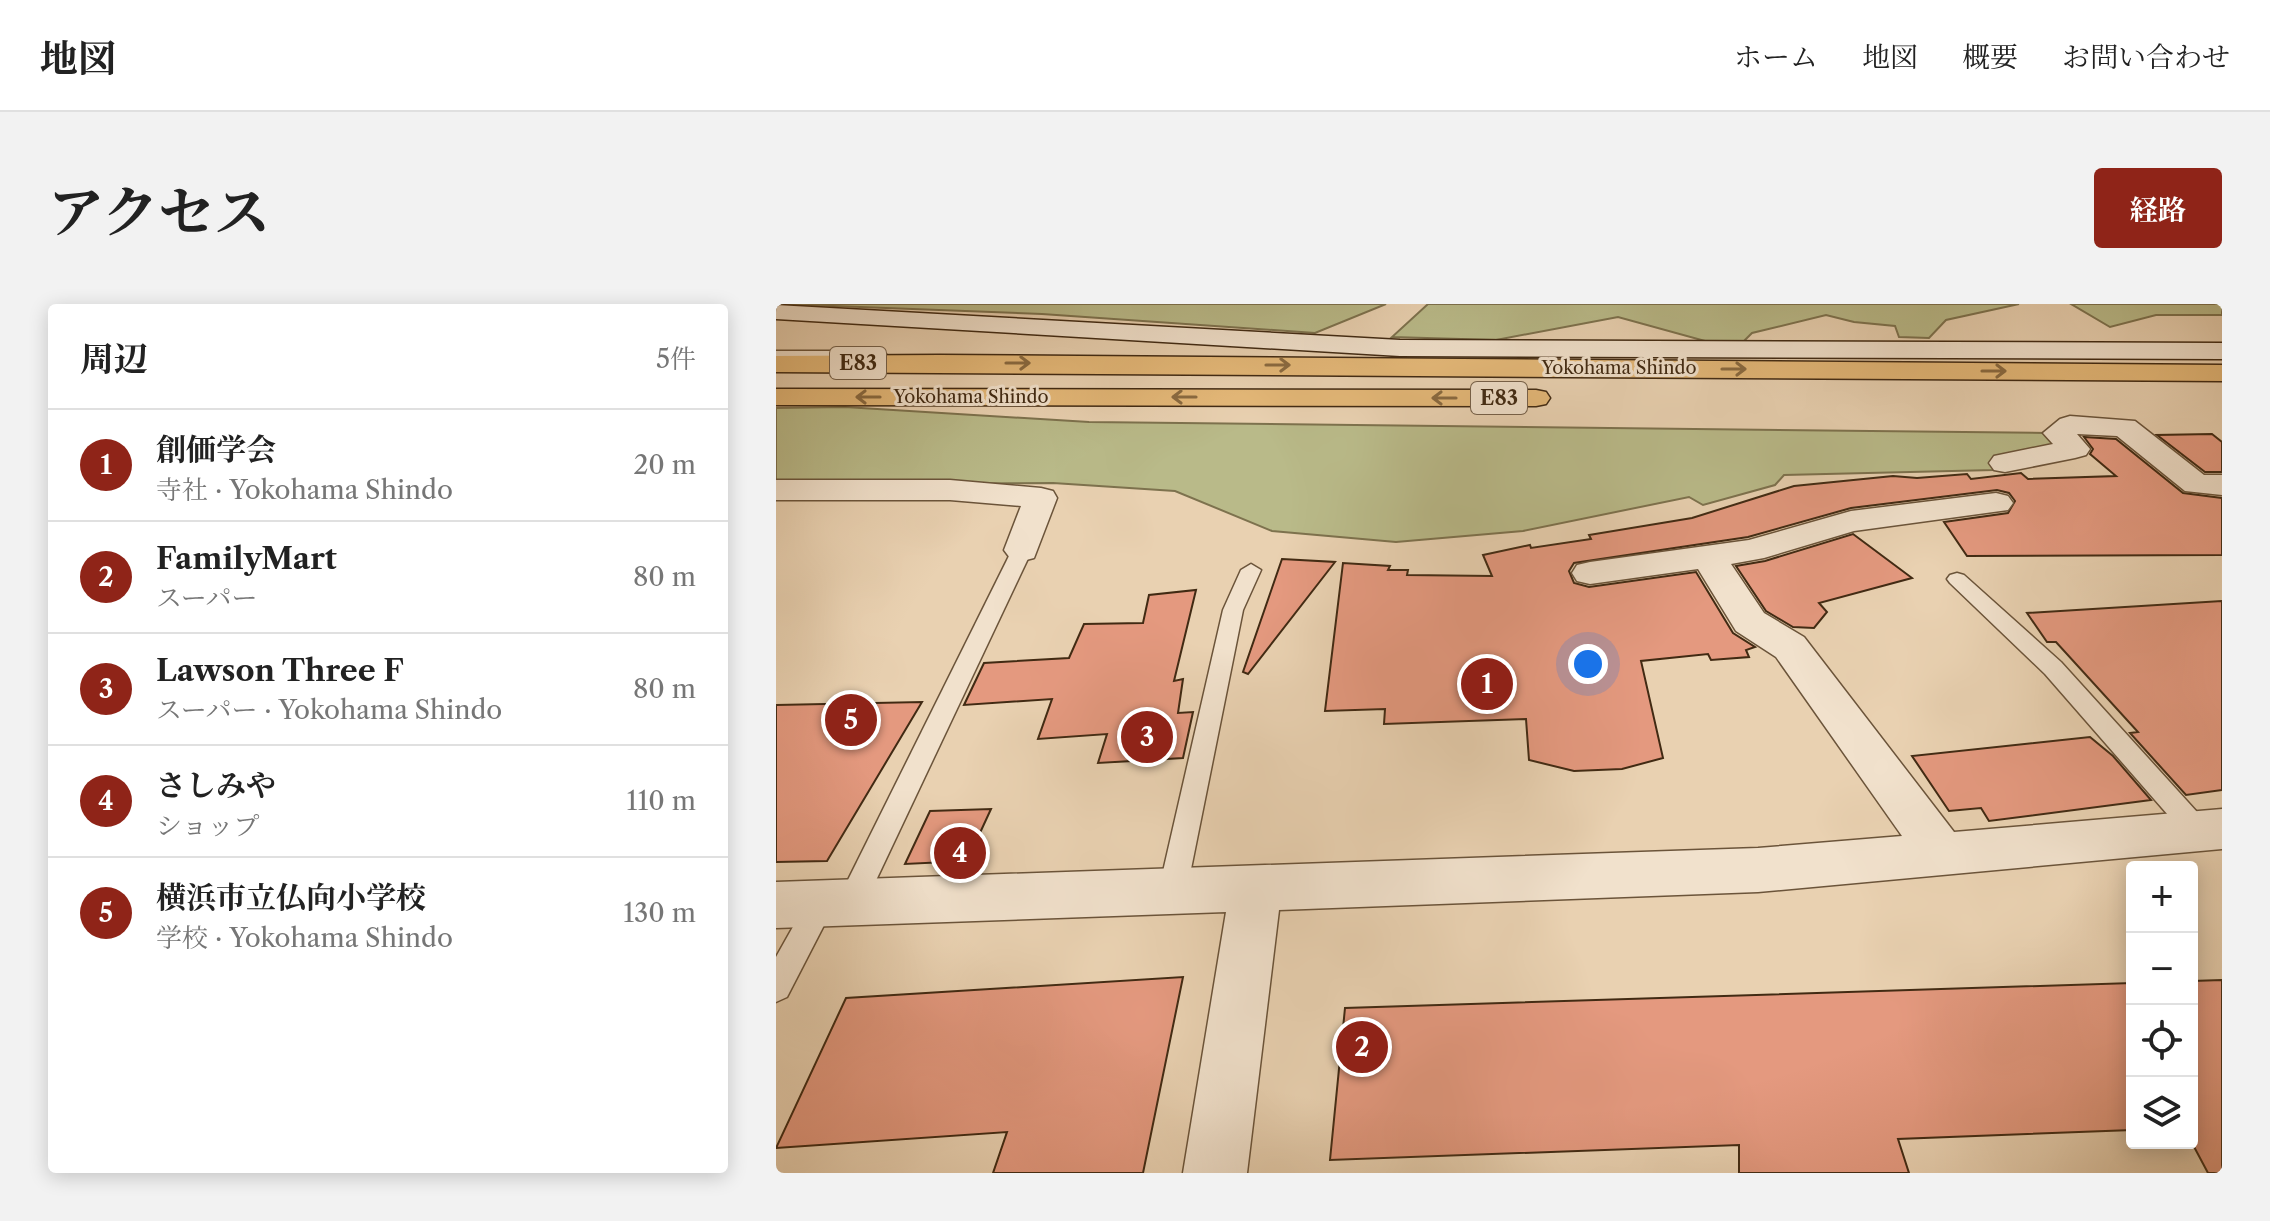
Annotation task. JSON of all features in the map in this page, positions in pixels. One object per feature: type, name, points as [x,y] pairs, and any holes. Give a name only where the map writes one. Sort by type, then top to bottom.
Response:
[{"type":"highway","points":[[776,346],[940,363]]},
{"type":"highway","name":"Yokohama Shindo","points":[[776,364],[2222,373]]},
{"type":"highway","name":"Yokohama Shindo","points":[[776,397],[1571,398]]},
{"type":"highway","points":[[2063,399],[2222,399]]},
{"type":"street","points":[[776,312],[1400,348],[2222,351]]},
{"type":"street","points":[[2005,463],[2075,449],[2058,433],[2070,425],[2125,427],[2196,484],[2222,485]]},
{"type":"street","points":[[776,490],[950,490],[1041,498],[1022,550]]},
{"type":"street","points":[[1590,573],[1752,550],[1851,521],[1996,503]]},
{"type":"street","points":[[1709,557],[1750,622],[1790,647],[1943,855]]},
{"type":"street","points":[[817,903],[1758,870],[2210,830]]},
{"type":"street","points":[[1215,1173],[1256,887]]},
{"type":"lane","points":[[776,355],[880,355]]},
{"type":"lane","points":[[776,987],[817,903],[1022,550]]},
{"type":"lane","points":[[1173,889],[1233,610],[1251,570]]},
{"type":"lane","points":[[1957,579],[2053,668],[2210,830]]},
{"type":"green space","points":[[781,304],[1386,304],[1315,333],[1042,314]]},
{"type":"green space","points":[[1428,304],[2019,304],[1946,320],[1929,338],[1899,337],[1895,326],[1854,322],[1826,315],[1752,333],[1744,341],[1705,341],[1618,317],[1496,340],[1392,337]]},
{"type":"green space","points":[[2071,304],[2222,304],[2222,315],[2156,315],[2110,327]]},
{"type":"green space","points":[[845,407],[1089,422],[2048,433],[2057,443],[1994,470],[1784,475],[1775,485],[1703,505],[1689,497],[1523,531],[1396,542],[1272,531],[1175,491],[1053,483],[776,484],[776,408]]},
{"type":"building","points":[[2212,434],[2222,442],[2222,472],[2205,472],[2157,435]]},
{"type":"building","points":[[2084,437],[2116,439],[2183,493],[2222,498],[2222,555],[1967,556],[1944,522],[2008,513],[2015,501],[2009,493],[1997,490],[1851,508],[1748,537],[1574,563],[1569,571],[1574,583],[1589,587],[1696,572],[1733,633],[1755,647],[1746,650],[1749,657],[1711,660],[1708,654],[1641,661],[1663,758],[1622,769],[1574,771],[1529,760],[1526,719],[1384,724],[1385,709],[1325,711],[1343,563],[1390,566],[1388,570],[1408,570],[1407,575],[1492,576],[1483,555],[1530,545],[1531,548],[1591,539],[1589,535],[1692,518],[1794,486],[1893,476],[1917,478],[1967,474],[1971,479],[2021,473],[2028,479],[2116,476],[2090,454],[2093,449]]},
{"type":"building","points":[[1853,534],[1912,578],[1819,603],[1827,612],[1814,628],[1793,627],[1766,611],[1736,566],[1765,561]]},
{"type":"building","points":[[1282,559],[1335,562],[1248,674],[1243,672]]},
{"type":"building","points":[[1196,590],[1174,681],[1183,679],[1178,713],[1193,712],[1183,758],[1098,763],[1107,734],[1038,739],[1052,699],[964,705],[984,663],[1069,658],[1084,624],[1143,623],[1149,595]]},
{"type":"building","points":[[2222,601],[2222,790],[2186,795],[2130,733],[2138,732],[2056,642],[2047,642],[2027,613]]},
{"type":"building","points":[[922,702],[827,861],[776,862],[776,705]]},
{"type":"building","points":[[2090,737],[2113,756],[2151,800],[1989,821],[1981,808],[1949,811],[1912,756]]},
{"type":"building","points":[[991,809],[967,861],[905,864],[930,811]]},
{"type":"building","points":[[1183,977],[1143,1173],[993,1173],[1007,1132],[776,1148],[846,998]]},
{"type":"building","points":[[2222,980],[2222,1173],[2208,1173],[2195,1149],[2198,1149],[2198,981]]},
{"type":"building","points":[[2126,983],[2126,1130],[1898,1139],[1909,1173],[1739,1173],[1739,1145],[1330,1160],[1345,1008]]},
{"type":"place","name":"創価学会","points":[[1487,684]]},
{"type":"place","name":"横浜市立仏向小学校","points":[[851,720]]},
{"type":"place","name":"Lawson Three F","points":[[1147,737]]},
{"type":"place","name":"さしみや","points":[[960,853]]},
{"type":"place","name":"FamilyMart","points":[[1362,1047]]}]
